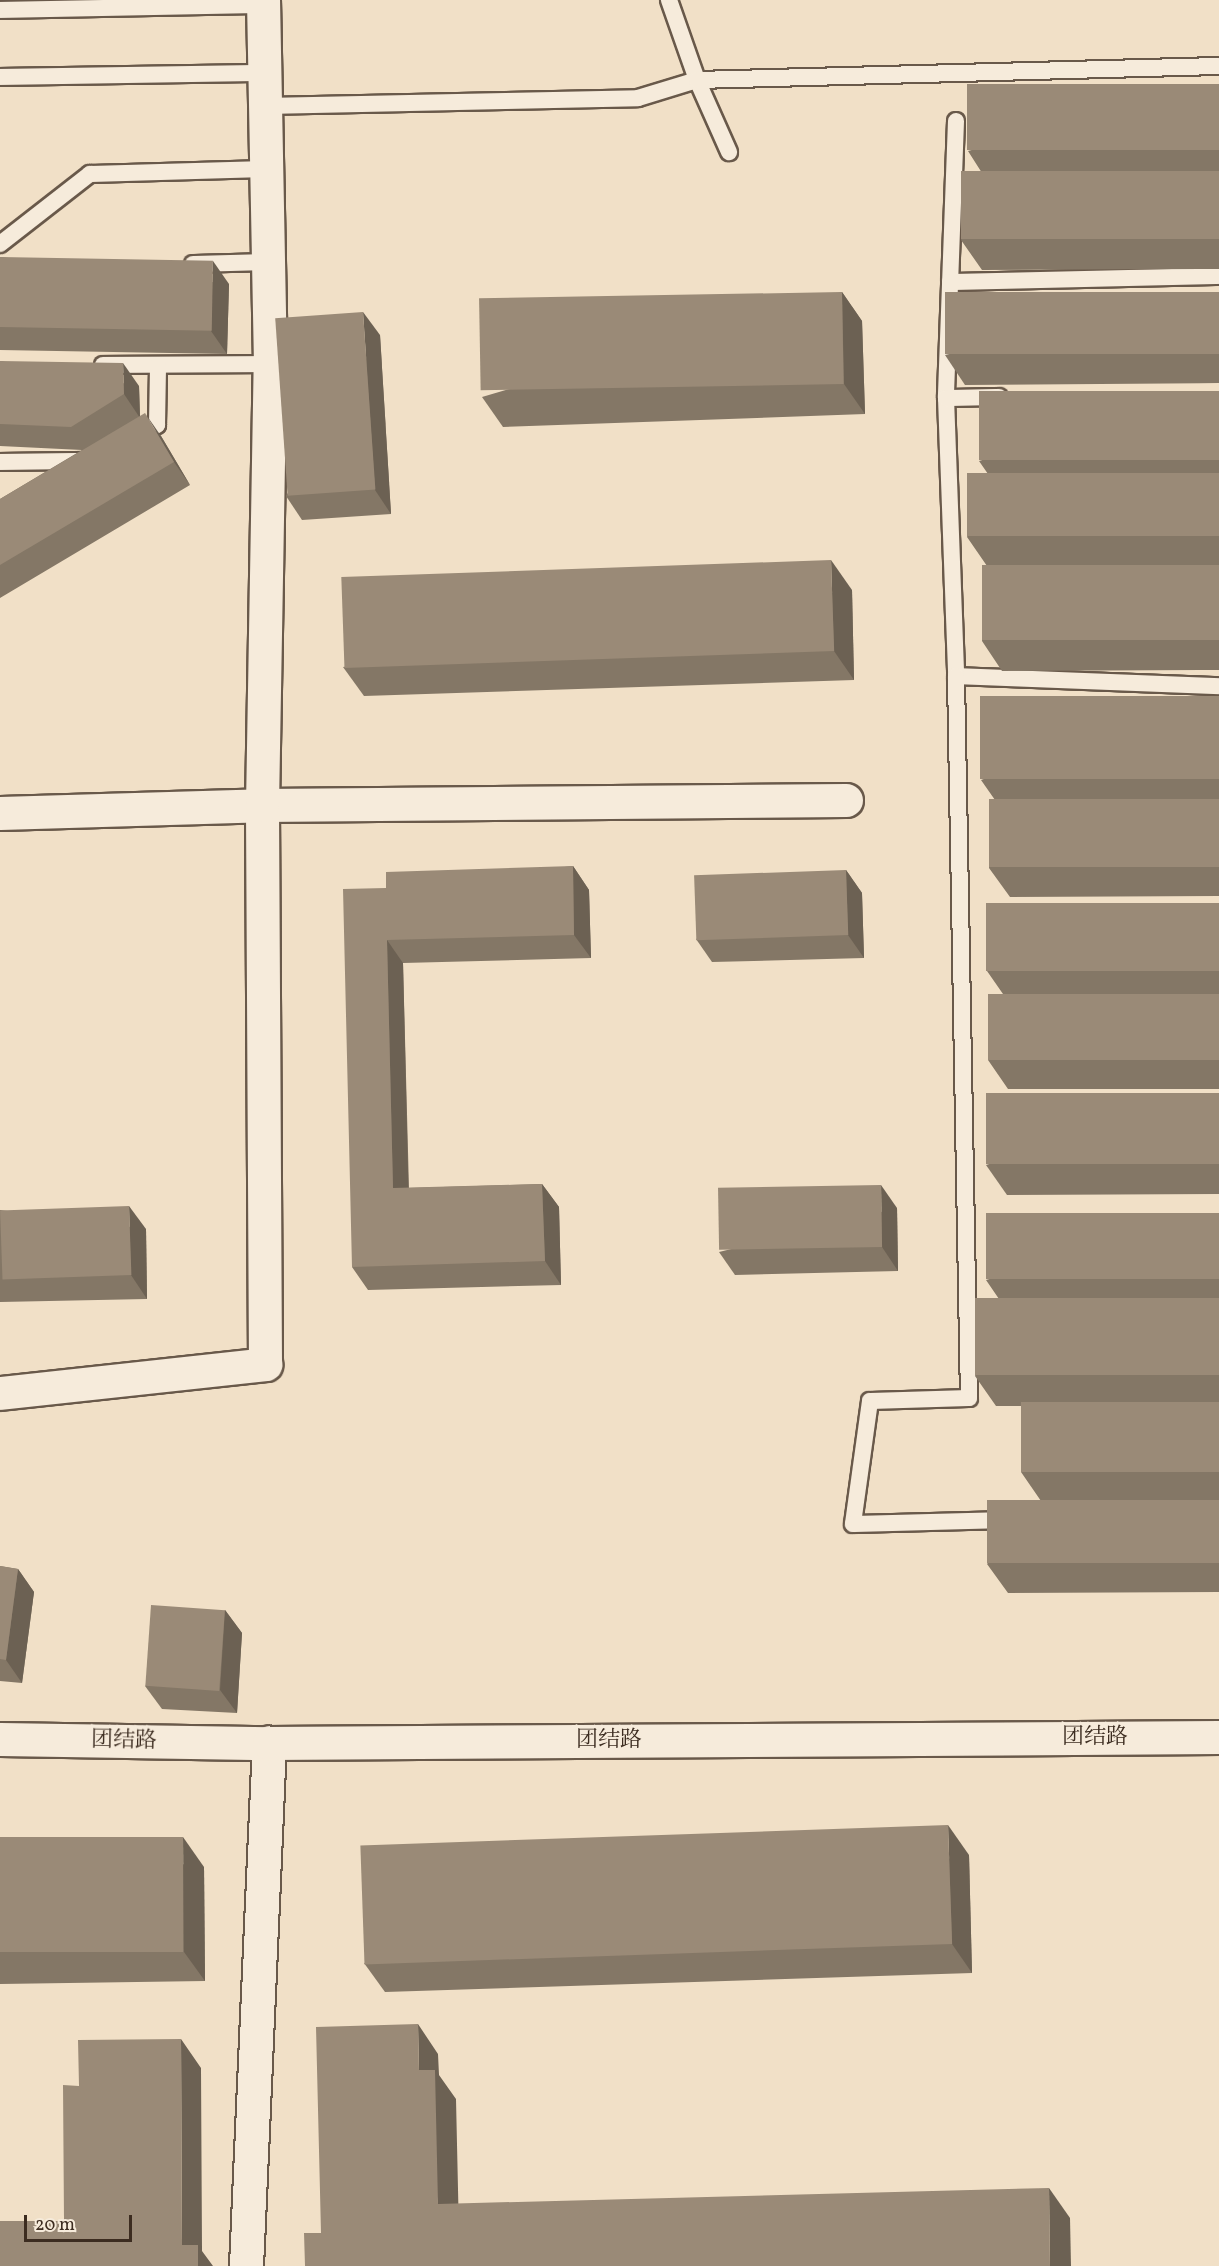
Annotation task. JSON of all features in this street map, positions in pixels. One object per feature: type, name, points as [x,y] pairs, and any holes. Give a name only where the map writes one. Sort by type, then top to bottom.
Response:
[{"type":"street","points":[[0,1393],[265,1364],[262,805],[270,364],[263,3]]},
{"type":"street","points":[[0,813],[262,805],[846,800]]},
{"type":"street","name":"团结路","points":[[0,1739],[269,1743],[1219,1737]]},
{"type":"street","points":[[246,2266],[269,1743]]},
{"type":"lane","points":[[669,0],[698,80],[729,152]]},
{"type":"lane","points":[[0,10],[263,3]]},
{"type":"lane","points":[[265,106],[638,98],[698,80],[1219,66]]},
{"type":"lane","points":[[0,77],[264,73]]},
{"type":"lane","points":[[956,121],[946,398],[956,676],[969,1398],[870,1401],[853,1524],[1030,1519]]},
{"type":"lane","points":[[0,244],[90,174],[266,169]]},
{"type":"lane","points":[[954,187],[977,187]]},
{"type":"lane","points":[[175,265],[268,262]]},
{"type":"lane","points":[[950,282],[1219,276]]},
{"type":"lane","points":[[90,366],[270,364]]},
{"type":"lane","points":[[120,445],[157,424],[158,365]]},
{"type":"lane","points":[[946,398],[1017,397]]},
{"type":"lane","points":[[0,462],[92,461],[101,456]]},
{"type":"lane","points":[[956,676],[1219,686]]},
{"type":"building","points":[[967,84],[1219,84],[1219,150],[967,150]]},
{"type":"building","points":[[961,171],[1219,171],[1219,239],[961,239]]},
{"type":"building","points":[[0,257],[213,261],[212,331],[0,327]]},
{"type":"building","points":[[842,292],[844,384],[481,390],[479,298]]},
{"type":"building","points":[[945,292],[1219,292],[1219,354],[945,354]]},
{"type":"building","points":[[363,312],[375,490],[288,496],[275,318]]},
{"type":"building","points":[[0,361],[123,363],[124,394],[71,427],[0,424]]},
{"type":"building","points":[[979,391],[1219,391],[1219,460],[979,460]]},
{"type":"building","points":[[145,413],[174,462],[0,565],[0,499]]},
{"type":"building","points":[[967,473],[1219,473],[1219,536],[967,536]]},
{"type":"building","points":[[831,560],[834,651],[344,668],[341,577]]},
{"type":"building","points":[[982,565],[1219,565],[1219,640],[982,640]]},
{"type":"building","points":[[980,696],[1219,696],[1219,779],[980,779]]},
{"type":"building","points":[[989,799],[1219,799],[1219,867],[989,867]]},
{"type":"building","points":[[573,866],[574,935],[387,940],[393,1188],[542,1184],[545,1261],[352,1267],[343,889],[386,888],[386,872]]},
{"type":"building","points":[[846,870],[848,935],[696,940],[694,875]]},
{"type":"building","points":[[986,903],[1219,903],[1219,971],[986,971]]},
{"type":"building","points":[[988,994],[1219,994],[1219,1060],[988,1060]]},
{"type":"building","points":[[986,1093],[1219,1093],[1219,1164],[986,1164]]},
{"type":"building","points":[[881,1185],[882,1247],[719,1250],[718,1188]]},
{"type":"building","points":[[129,1206],[131,1275],[2,1279],[0,1211]]},
{"type":"building","points":[[986,1213],[1219,1213],[1219,1279],[986,1279]]},
{"type":"building","points":[[975,1298],[1219,1298],[1219,1375],[975,1375]]},
{"type":"building","points":[[1021,1402],[1219,1402],[1219,1472],[1021,1472]]},
{"type":"building","points":[[987,1500],[1219,1500],[1219,1563],[987,1563]]},
{"type":"building","points":[[0,1566],[18,1569],[6,1660],[0,1659]]},
{"type":"building","points":[[151,1605],[225,1610],[219,1691],[145,1686]]},
{"type":"building","points":[[948,1825],[952,1944],[365,1964],[360,1846]]},
{"type":"building","points":[[0,1837],[183,1837],[183,1952],[0,1952]]},
{"type":"building","points":[[418,2024],[419,2070],[435,2070],[438,2204],[1049,2188],[1050,2266],[305,2266],[304,2233],[321,2233],[316,2027]]},
{"type":"building","points":[[181,2039],[182,2245],[198,2245],[198,2266],[0,2266],[0,2221],[64,2221],[63,2085],[79,2086],[78,2040]]}]
